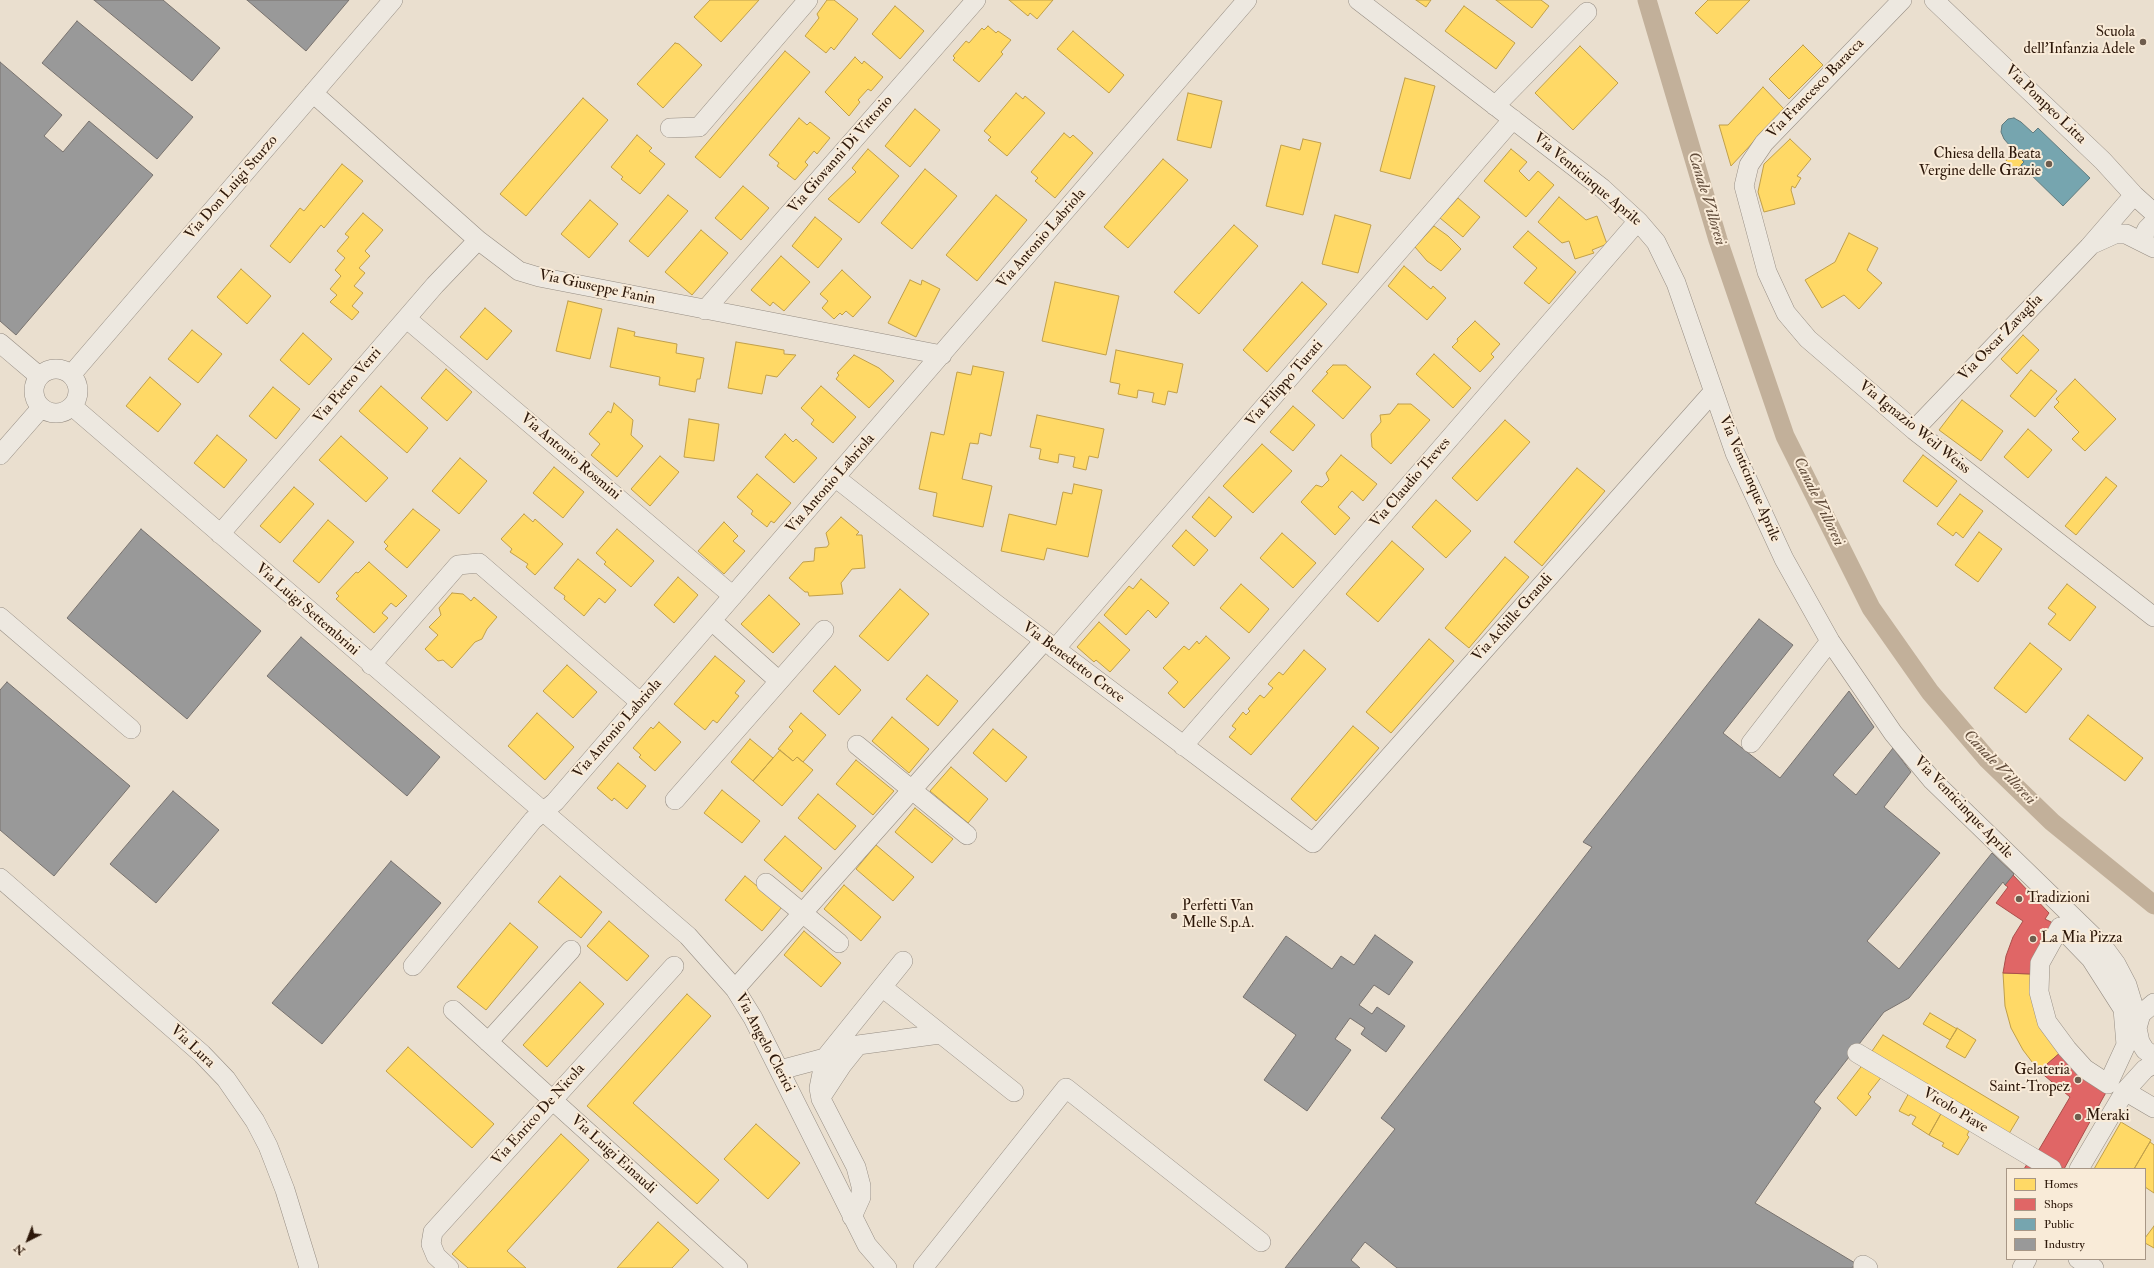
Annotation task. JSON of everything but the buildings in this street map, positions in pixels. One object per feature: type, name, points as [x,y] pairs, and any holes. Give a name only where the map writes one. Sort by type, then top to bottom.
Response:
[{"type":"street","name":"Via Don Luigi Sturzo","points":[[71,375],[393,0]]},
{"type":"street","points":[[670,128],[699,127],[808,0]]},
{"type":"street","name":"Via Giovanni Di Vittorio","points":[[705,310],[976,0]]},
{"type":"street","name":"Via Antonio Labriola","points":[[412,966],[533,820],[555,802],[1247,0]]},
{"type":"street","name":"Via Venticinque Aprile","points":[[1358,0],[1602,188],[1638,220],[1656,242],[1668,265],[1692,327],[1735,454],[1784,559],[1830,641],[1893,732],[1932,780],[2083,924],[2102,945],[2116,964],[2127,986],[2138,1021],[2137,1035],[2140,1042]]},
{"type":"street","name":"Via Francesco Baracca","points":[[1744,186],[1749,165],[1764,143],[1902,0]]},
{"type":"street","name":"Via Pompeo Litta","points":[[1934,0],[2103,161],[2134,195],[2154,213]]},
{"type":"street","points":[[1495,106],[1587,12]]},
{"type":"street","name":"Via Giuseppe Fanin","points":[[313,93],[478,240],[519,271],[539,278],[942,355]]},
{"type":"street","name":"Via Filippo Turati","points":[[735,990],[912,790],[1050,645],[1513,119]]},
{"type":"street","name":"Via Ignazio Weil Weiss","points":[[1744,186],[1767,272],[1786,313],[1808,339],[1914,430],[2154,617]]},
{"type":"street","name":"Via Oscar Zavaglia","points":[[1914,430],[2089,247],[2134,195]]},
{"type":"street","name":"Via Claudio Treves","points":[[1183,746],[1638,220]]},
{"type":"street","points":[[2148,245],[2147,229],[2154,222]]},
{"type":"street","name":"Via Oscar Zavaglia","points":[[2089,247],[2104,238],[2115,234],[2126,234],[2148,245]]},
{"type":"street","name":"Via Pietro Verri","points":[[220,534],[407,319],[478,240]]},
{"type":"street","name":"Via Antonio Rosmini","points":[[407,319],[733,596]]},
{"type":"street","points":[[0,343],[39,376]]},
{"type":"street","points":[[58,369],[71,375],[78,388],[77,397],[72,406],[60,413],[53,413],[41,408],[34,396],[33,389],[39,376],[44,372],[58,369]]},
{"type":"street","name":"Via Achille Grandi","points":[[1313,843],[1713,392]]},
{"type":"street","name":"Via Luigi Settembrini","points":[[72,406],[123,458],[220,534],[544,812]]},
{"type":"street","points":[[0,455],[41,408]]},
{"type":"street","name":"Via Benedetto Croce","points":[[836,478],[1050,645],[1313,843]]},
{"type":"street","points":[[371,664],[458,565],[479,563],[641,703]]},
{"type":"street","points":[[0,617],[131,729]]},
{"type":"street","points":[[712,621],[780,681]]},
{"type":"street","points":[[675,800],[824,630]]},
{"type":"street","points":[[1752,742],[1830,641]]},
{"type":"street","points":[[857,745],[967,835]]},
{"type":"street","name":"Via Angelo Clerici","points":[[544,812],[688,936],[735,990],[753,1018],[780,1070],[867,1246],[887,1268]]},
{"type":"street","name":"Via Lura","points":[[0,878],[202,1054],[226,1079],[255,1121],[268,1146],[285,1190],[309,1268]]},
{"type":"street","points":[[766,883],[839,943]]},
{"type":"street","points":[[2117,1088],[2126,1045],[2123,1009],[2091,959],[2060,927],[2040,963],[2039,992],[2047,1022],[2067,1049],[2085,1069],[2117,1088],[2154,1108]]},
{"type":"street","points":[[488,1042],[571,950]]},
{"type":"street","points":[[852,1217],[860,1197],[861,1186],[856,1167],[821,1099],[819,1088],[825,1058],[903,961]]},
{"type":"street","name":"Via Enrico De Nicola","points":[[449,1268],[436,1256],[431,1244],[433,1232],[674,966]]},
{"type":"street","points":[[2127,986],[2154,1002],[2141,1014],[2138,1021]]},
{"type":"street","points":[[882,987],[1014,1092]]},
{"type":"street","name":"Via Luigi Einaudi","points":[[453,1010],[738,1268]]},
{"type":"street","points":[[821,1099],[842,1065],[858,1045],[940,1034]]},
{"type":"street","points":[[2140,1042],[2145,1050],[2154,1056]]},
{"type":"street","points":[[2079,1168],[2140,1042]]},
{"type":"street","name":"Vicolo Piave","points":[[1857,1053],[2050,1168]]},
{"type":"street","points":[[780,1070],[825,1058]]},
{"type":"street","points":[[2117,1088],[2154,1064]]},
{"type":"street","points":[[923,1268],[1066,1088],[1261,1242]]},
{"type":"street","name":"Via Angelo Clerici","points":[[867,1246],[870,1268]]},
{"type":"street","points":[[2080,1260],[2094,1268]]},
{"type":"waterway","name":"Canale Villoresi","points":[[1647,0],[1718,240],[1785,436],[1871,608],[1930,692],[1988,760],[2052,822],[2154,905]]},
{"type":"place","name":"Scuola dell'Infanzia Adele","points":[[2143,42]]},
{"type":"place","name":"Chiesa della Beata Vergine delle Grazie","points":[[2049,164]]},
{"type":"place","name":"Tradizioni","points":[[2019,899]]},
{"type":"place","name":"Perfetti Van Melle S.p.A.","points":[[1174,916]]},
{"type":"place","name":"La Mia Pizza","points":[[2033,939]]},
{"type":"place","name":"Gelateria Saint-Tropez","points":[[2078,1080]]},
{"type":"place","name":"Meraki","points":[[2078,1117]]}]
